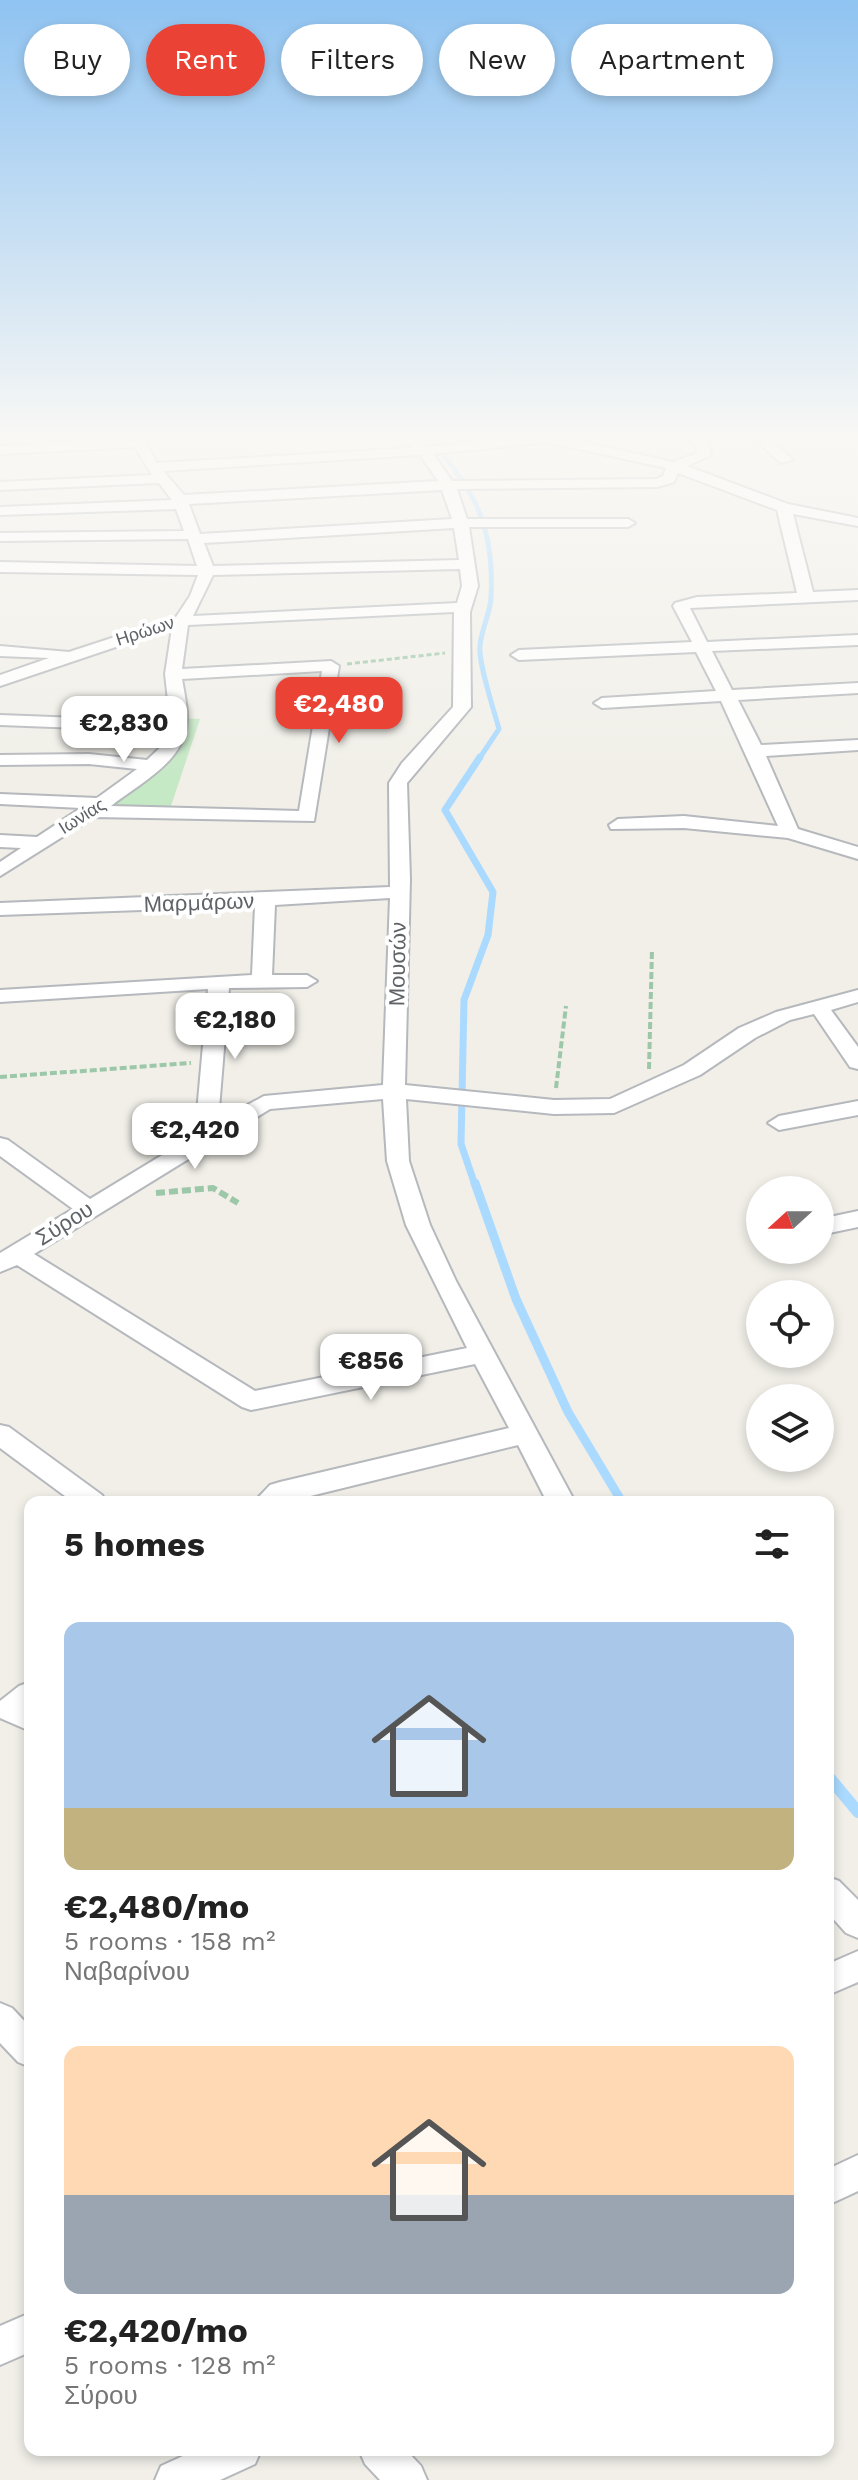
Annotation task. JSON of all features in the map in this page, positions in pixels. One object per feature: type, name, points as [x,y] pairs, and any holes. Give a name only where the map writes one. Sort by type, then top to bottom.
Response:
[{"type":"street","points":[[199,550],[206,568]]},
{"type":"street","name":"Μουσών","points":[[466,550],[470,586],[463,607],[462,707],[455,720],[400,776],[398,783],[394,1091],[398,1161],[418,1225],[481,1354],[558,1496]]},
{"type":"street","points":[[794,550],[806,597]]},
{"type":"street","points":[[0,567],[269,571],[469,564]]},
{"type":"street","name":"Ηρώων","points":[[0,681],[181,621],[193,603],[206,568]]},
{"type":"street","points":[[790,833],[755,751],[699,646],[681,608],[682,604],[858,595]]},
{"type":"street","points":[[181,621],[463,607]]},
{"type":"street","name":"Ιωνίας","points":[[0,870],[155,766],[174,744],[179,718],[173,674],[181,621]]},
{"type":"street","points":[[519,655],[858,640]]},
{"type":"street","points":[[0,651],[74,655]]},
{"type":"street","points":[[0,799],[307,817],[331,666],[173,674]]},
{"type":"street","points":[[602,703],[858,688]]},
{"type":"street","points":[[0,720],[132,725]]},
{"type":"street","points":[[755,751],[858,745]]},
{"type":"street","points":[[0,760],[89,759],[155,766]]},
{"type":"street","points":[[618,825],[684,822],[790,833],[858,853]]},
{"type":"street","points":[[0,841],[39,843]]},
{"type":"street","name":"Μαρμάρων","points":[[0,909],[398,892]]},
{"type":"street","points":[[262,981],[265,900]]},
{"type":"street","points":[[0,996],[219,982],[307,981]]},
{"type":"street","points":[[206,1136],[219,982]]},
{"type":"street","name":"Σύρου","points":[[8,1259],[264,1103],[394,1091],[554,1107],[614,1106],[692,1070],[747,1033],[783,1016],[858,996]]},
{"type":"street","points":[[819,1007],[858,1062]]},
{"type":"street","points":[[779,1123],[858,1108]]},
{"type":"street","points":[[0,1145],[88,1208]]},
{"type":"street","points":[[834,1224],[858,1219]]},
{"type":"street","points":[[8,1259],[251,1401],[481,1354]]},
{"type":"street","points":[[0,1434],[84,1496]]},
{"type":"street","points":[[275,1496],[280,1492],[525,1434]]},
{"type":"street","points":[[834,1897],[858,1923]]},
{"type":"street","points":[[834,1977],[858,1966]]},
{"type":"street","points":[[0,2019],[24,2045]]},
{"type":"street","points":[[834,2184],[858,2173]]},
{"type":"street","points":[[0,2346],[24,2335]]},
{"type":"street","points":[[175,2480],[228,2456]]},
{"type":"street","points":[[385,2456],[407,2480]]},
{"type":"path","points":[[331,666],[461,651]]},
{"type":"path","points":[[648,1090],[652,950]]},
{"type":"path","points":[[554,1107],[566,1006]]},
{"type":"path","points":[[0,1077],[212,1062]]},
{"type":"path","points":[[128,1184],[160,1195],[213,1188],[238,1203]]},
{"type":"green space","points":[[179,718],[200,719],[171,806],[91,811],[155,766]]},
{"type":"waterway","points":[[479,759],[499,729],[480,654],[491,598],[489,550]]},
{"type":"waterway","points":[[475,1185],[461,1144],[464,1000],[488,935],[493,892],[445,810],[480,757]]},
{"type":"waterway","points":[[475,1183],[516,1299],[568,1412],[618,1496]]},
{"type":"waterway","points":[[834,1783],[858,1812]]}]
